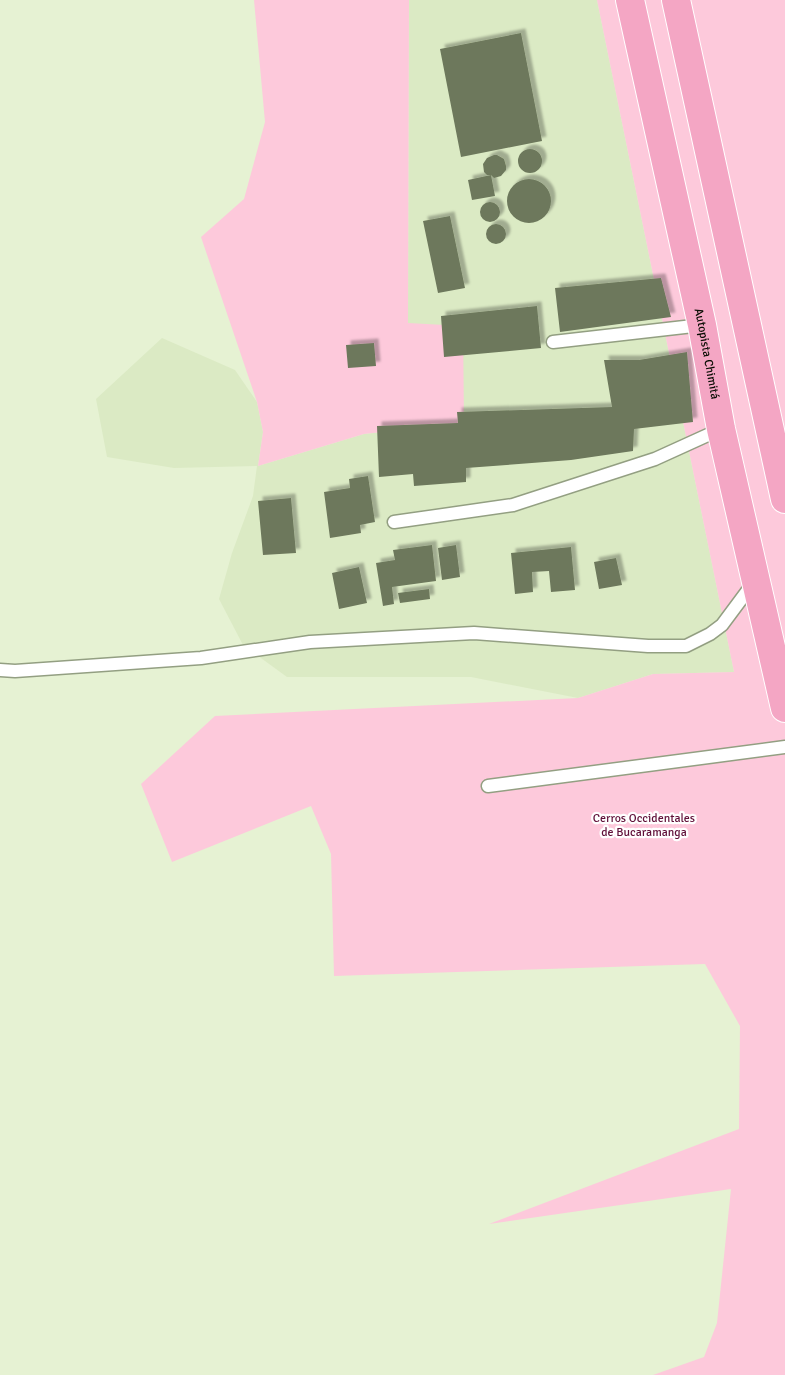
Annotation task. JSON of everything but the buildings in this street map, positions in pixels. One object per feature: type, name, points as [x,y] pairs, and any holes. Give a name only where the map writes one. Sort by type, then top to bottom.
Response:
[{"type":"highway","name":"Autopista Chimitá","points":[[630,0],[702,325],[721,430],[785,708]]},
{"type":"highway","points":[[676,0],[785,499]]},
{"type":"lane","points":[[553,342],[702,325]]},
{"type":"lane","points":[[394,522],[513,505],[655,459],[721,430]]},
{"type":"lane","points":[[0,670],[15,671],[200,658],[310,642],[474,633],[648,646],[686,646],[710,634],[722,625],[756,580]]},
{"type":"lane","points":[[488,786],[785,746]]},
{"type":"shaded area","points":[[409,0],[597,0],[734,672],[653,674],[578,698],[471,677],[287,677],[243,645],[219,599],[232,553],[253,496],[257,466],[174,468],[107,457],[96,399],[162,338],[235,370],[257,402],[263,432],[258,466],[364,434],[463,423],[408,324]]},
{"type":"green space","points":[[254,0],[409,0],[408,323],[463,326],[464,423],[364,434],[258,466],[263,432],[257,402],[201,237],[244,199],[265,122]]},
{"type":"green space","name":"Cerros Occidentales de Bucaramanga","points":[[597,0],[785,0],[785,1375],[653,1375],[704,1357],[717,1323],[731,1189],[489,1224],[739,1129],[740,1026],[705,964],[334,976],[331,854],[311,806],[172,862],[141,784],[215,716],[578,698],[653,674],[734,672]]}]
